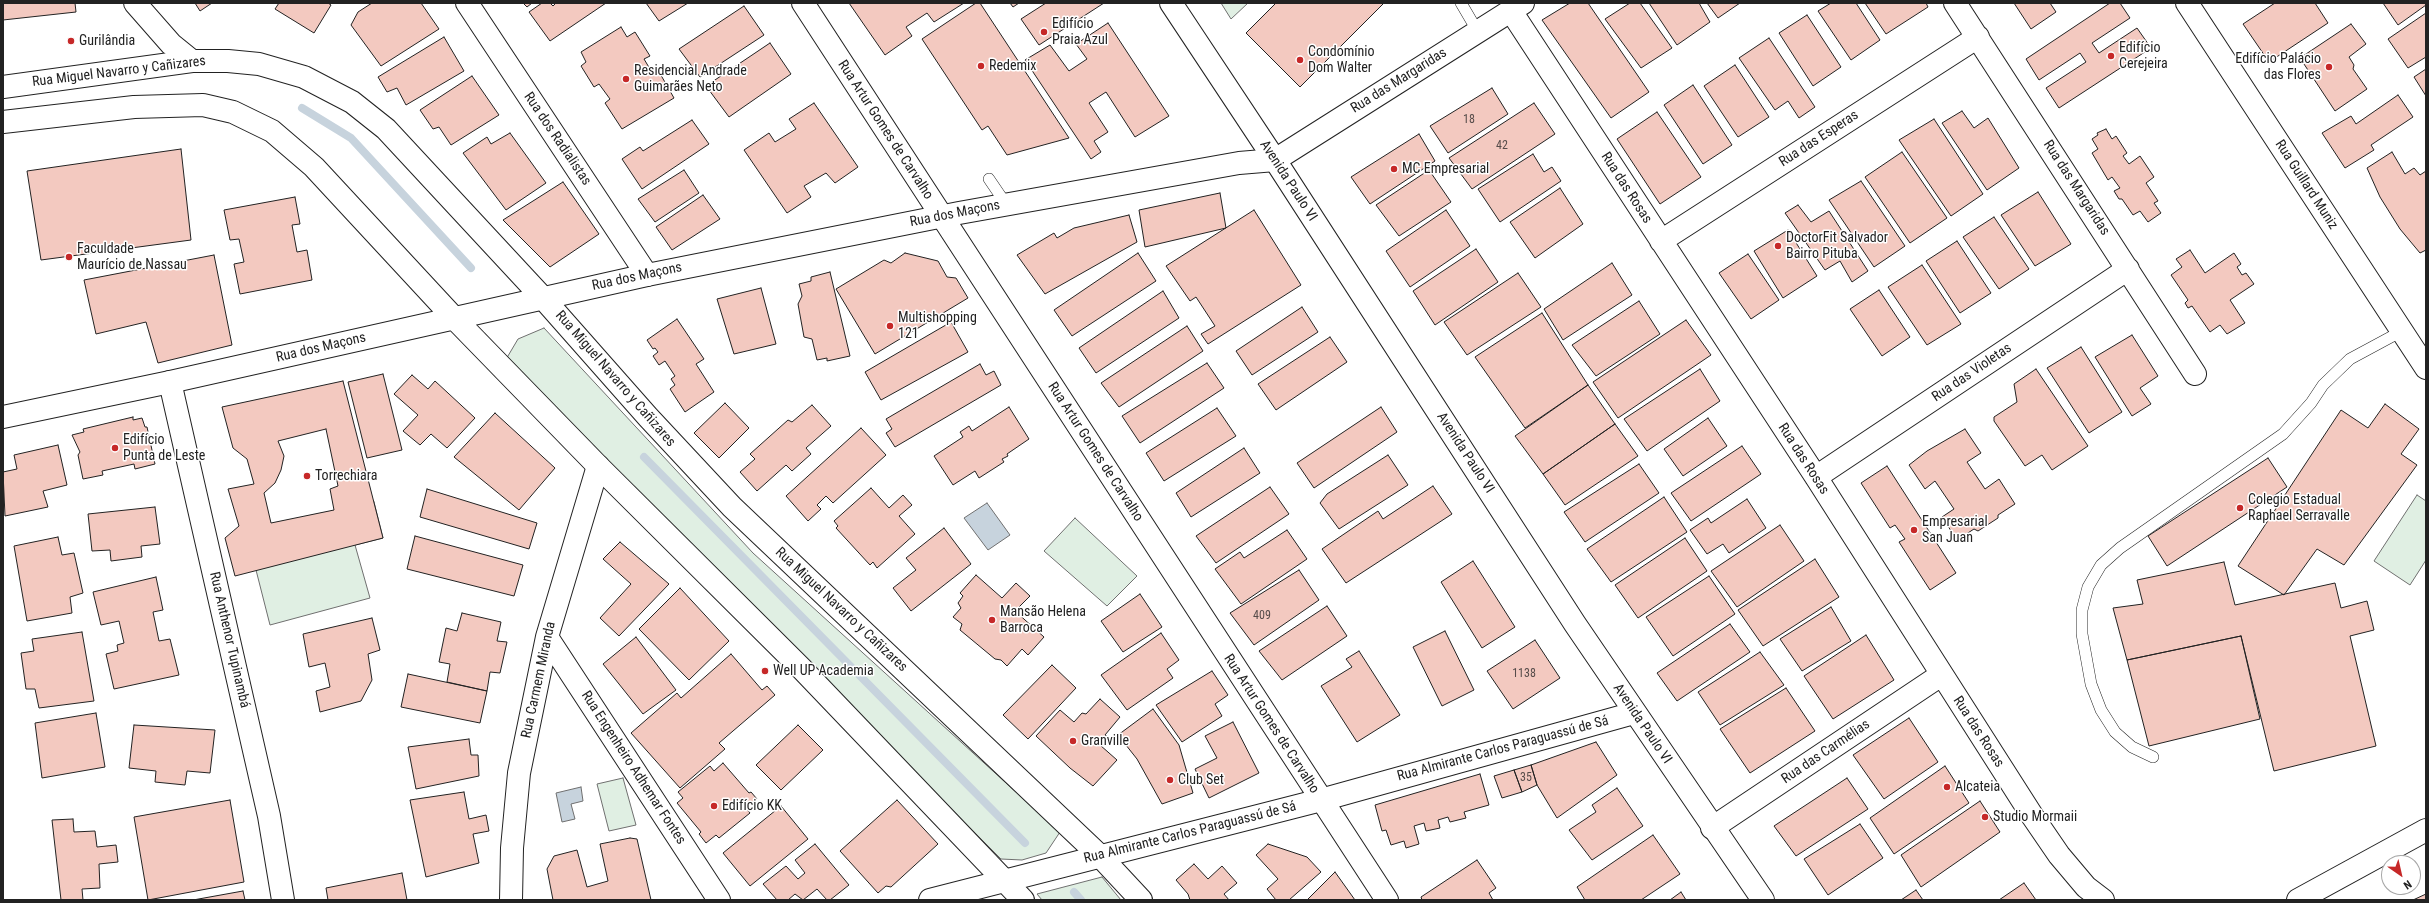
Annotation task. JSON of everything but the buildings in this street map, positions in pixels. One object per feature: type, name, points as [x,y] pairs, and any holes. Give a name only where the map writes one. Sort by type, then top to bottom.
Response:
[{"type":"street","points":[[135,3],[171,44],[192,61]]},
{"type":"street","name":"Rua dos Radialistas","points":[[467,3],[647,275]]},
{"type":"street","name":"Rua Artur Gomes de Carvalho","points":[[803,3],[862,84],[942,216],[1387,900]]},
{"type":"street","name":"Avenida Paulo VI","points":[[1171,3],[1275,160],[1634,713],[1763,900]]},
{"type":"street","name":"Rua das Margaridas","points":[[1955,3],[2195,374]]},
{"type":"street","name":"Rua Guillard Muniz","points":[[2187,3],[2426,368]]},
{"type":"street","name":"Rua das Margaridas","points":[[1275,160],[1517,7]]},
{"type":"street","name":"Rua das Rosas","points":[[1517,7],[1661,241],[1816,477],[1941,675],[2059,855],[2086,887],[2103,900]]},
{"type":"street","name":"Rua das Esperas","points":[[1661,241],[1978,37]]},
{"type":"street","name":"Rua Miguel Navarro y Cañizares","points":[[3,87],[192,61],[228,61],[259,64],[304,77],[352,102],[386,129],[542,297],[648,417],[732,507],[1100,856],[1141,900]]},
{"type":"street","points":[[3,122],[140,106],[203,105],[233,112],[272,131],[314,167],[454,318],[598,466],[802,668],[1023,900]]},
{"type":"street","name":"Rua dos Maçons","points":[[3,417],[170,382],[542,297],[647,275],[1006,204],[1239,163],[1275,160]]},
{"type":"street","name":"Rua das Violetas","points":[[1816,477],[2128,269]]},
{"type":"street","name":"Rua Anthenor Tupinambá","points":[[170,382],[267,808],[283,900]]},
{"type":"street","name":"Rua Carmem Miranda","points":[[511,900],[512,848],[519,773],[547,637],[598,466]]},
{"type":"street","name":"Rua Engenheiro Adhemar Fontes","points":[[547,637],[719,900]]},
{"type":"street","name":"Rua das Carmélias","points":[[1712,828],[1941,675]]},
{"type":"street","name":"Rua Almirante Carlos Paraguassú de Sá","points":[[930,900],[1004,879],[1321,800],[1634,713]]},
{"type":"street","points":[[2298,900],[2426,830]]},
{"type":"lane","points":[[1461,3],[1478,32]]},
{"type":"lane","points":[[989,179],[1006,204]]},
{"type":"lane","points":[[2153,757],[2132,747],[2115,732],[2101,710],[2091,684],[2082,634],[2082,610],[2088,587],[2101,565],[2120,548],[2283,434],[2311,403],[2323,385],[2350,359],[2402,331]]},
{"type":"green space","points":[[1221,3],[1248,3],[1231,19]]},
{"type":"green space","points":[[544,328],[753,553],[1060,832],[1046,853],[1022,860],[1001,859],[505,361],[518,339]]},
{"type":"green space","points":[[2417,495],[2426,501],[2426,560],[2410,585],[2374,561]]},
{"type":"green space","points":[[374,502],[383,538],[355,545],[370,598],[270,625],[256,570],[283,522]]},
{"type":"green space","points":[[1075,518],[1137,576],[1107,606],[1044,551]]},
{"type":"green space","points":[[623,778],[636,825],[609,831],[597,784]]},
{"type":"green space","points":[[1102,877],[1121,900],[1042,900],[1037,894]]},
{"type":"shaded area","points":[[987,503],[1010,535],[988,550],[964,518]]},
{"type":"shaded area","points":[[581,787],[583,801],[571,804],[575,819],[562,822],[556,793]]},
{"type":"waterway","points":[[302,108],[351,138],[471,268]]},
{"type":"waterway","points":[[644,457],[1025,843]]},
{"type":"waterway","points":[[1074,892],[1081,900]]},
{"type":"place","name":"Edifício Praia Azul","points":[[1044,32]]},
{"type":"place","name":"Gurilândia","points":[[71,41]]},
{"type":"place","name":"Edifício Cerejeira","points":[[2111,56]]},
{"type":"place","name":"Condomínio Dom Walter","points":[[1300,60]]},
{"type":"place","name":"Redemix","points":[[981,66]]},
{"type":"place","name":"Edifício Palácio das Flores","points":[[2329,67]]},
{"type":"place","name":"Residencial Andrade Guimarães Neto","points":[[626,79]]},
{"type":"place","name":"MC Empresarial","points":[[1394,169]]},
{"type":"place","name":"DoctorFit Salvador Bairro Pituba","points":[[1778,246]]},
{"type":"place","name":"Faculdade Maurício de Nassau","points":[[69,257]]},
{"type":"place","name":"Multishopping 121","points":[[890,326]]},
{"type":"place","name":"Edifício Punta de Leste","points":[[115,448]]},
{"type":"place","name":"Torrechiara","points":[[307,476]]},
{"type":"place","name":"Colegio Estadual Raphael Serravalle","points":[[2240,508]]},
{"type":"place","name":"Empresarial San Juan","points":[[1914,530]]},
{"type":"place","name":"Mansão Helena Barroca","points":[[992,620]]},
{"type":"place","name":"Well UP Academia","points":[[765,671]]},
{"type":"place","name":"Granville","points":[[1073,741]]},
{"type":"place","name":"Club Set","points":[[1170,780]]},
{"type":"place","name":"Alcateia","points":[[1947,787]]},
{"type":"place","name":"Edifício KK","points":[[714,806]]},
{"type":"place","name":"Studio Mormaii","points":[[1985,817]]}]
